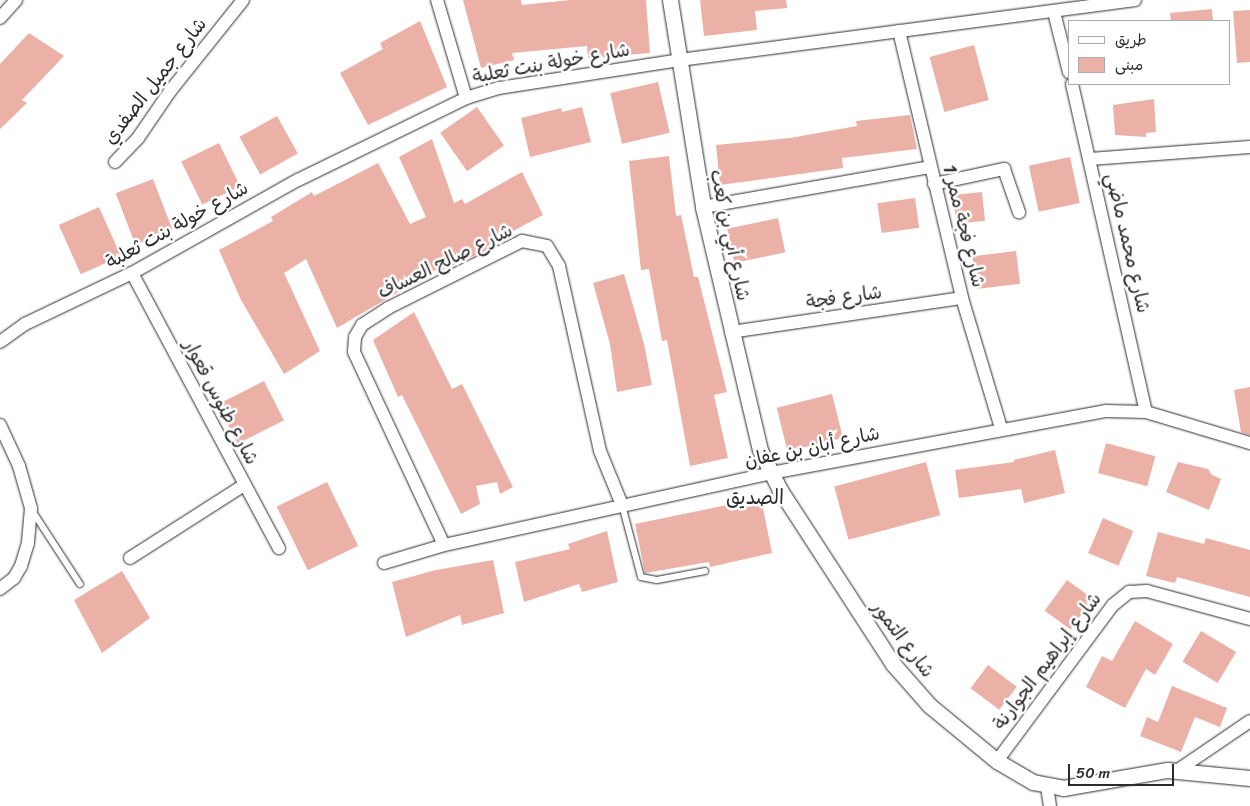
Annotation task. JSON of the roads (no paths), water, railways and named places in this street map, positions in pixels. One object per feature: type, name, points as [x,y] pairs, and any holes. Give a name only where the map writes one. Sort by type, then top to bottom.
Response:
[{"type":"street","points":[[0,18],[16,0]]},
{"type":"street","name":"شارع جميل الصفدي","points":[[115,162],[138,138],[182,75],[243,0]]},
{"type":"street","points":[[437,0],[466,98]]},
{"type":"street","name":"شارع أبي بن كعب","points":[[670,0],[703,207],[760,450],[770,473]]},
{"type":"street","name":"شارع خولة بنت ثعلبة","points":[[0,342],[25,324],[132,273],[298,180],[466,98],[525,83],[680,60],[1136,0]]},
{"type":"street","points":[[1054,12],[1068,68]]},
{"type":"street","name":"شارع فجة ممر 1","points":[[900,31],[929,167],[962,298],[1001,428]]},
{"type":"street","name":"شارع محمد ماضي","points":[[1072,85],[1146,412]]},
{"type":"street","points":[[1090,159],[1250,147]]},
{"type":"street","points":[[703,207],[929,167]]},
{"type":"street","points":[[934,184],[1004,169],[1019,212]]},
{"type":"street","name":"شارع صالح العساف","points":[[444,545],[354,352],[355,337],[362,325],[388,308],[522,241],[547,246],[560,266],[600,451],[622,504]]},
{"type":"street","name":"شارع طنوس قعوار","points":[[132,273],[279,548]]},
{"type":"street","name":"شارع فجة","points":[[731,332],[962,298]]},
{"type":"street","name":"شارع أبان بن عفان","points":[[384,563],[444,545],[622,504],[686,494],[770,473],[1001,428],[1106,411],[1146,412],[1250,443]]},
{"type":"street","points":[[0,425],[28,490],[31,508],[28,543],[21,566],[14,578],[0,589]]},
{"type":"street","name":"شارع التمور","points":[[770,473],[825,564],[893,664],[929,705],[997,762],[1033,782],[1047,786]]},
{"type":"street","points":[[130,558],[244,485]]},
{"type":"street","name":"شارع إبراهيم الجوارنة","points":[[997,762],[1113,605],[1129,592],[1147,591],[1250,619]]},
{"type":"street","points":[[1178,770],[1250,721]]},
{"type":"street","points":[[1050,806],[1047,786],[1077,787],[1151,771],[1178,770],[1250,778]]},
{"type":"lane","points":[[622,504],[640,576],[657,580],[705,571]]},
{"type":"lane","points":[[31,508],[80,584]]},
{"type":"district","name":"الصديق","points":[[755,497]]}]
